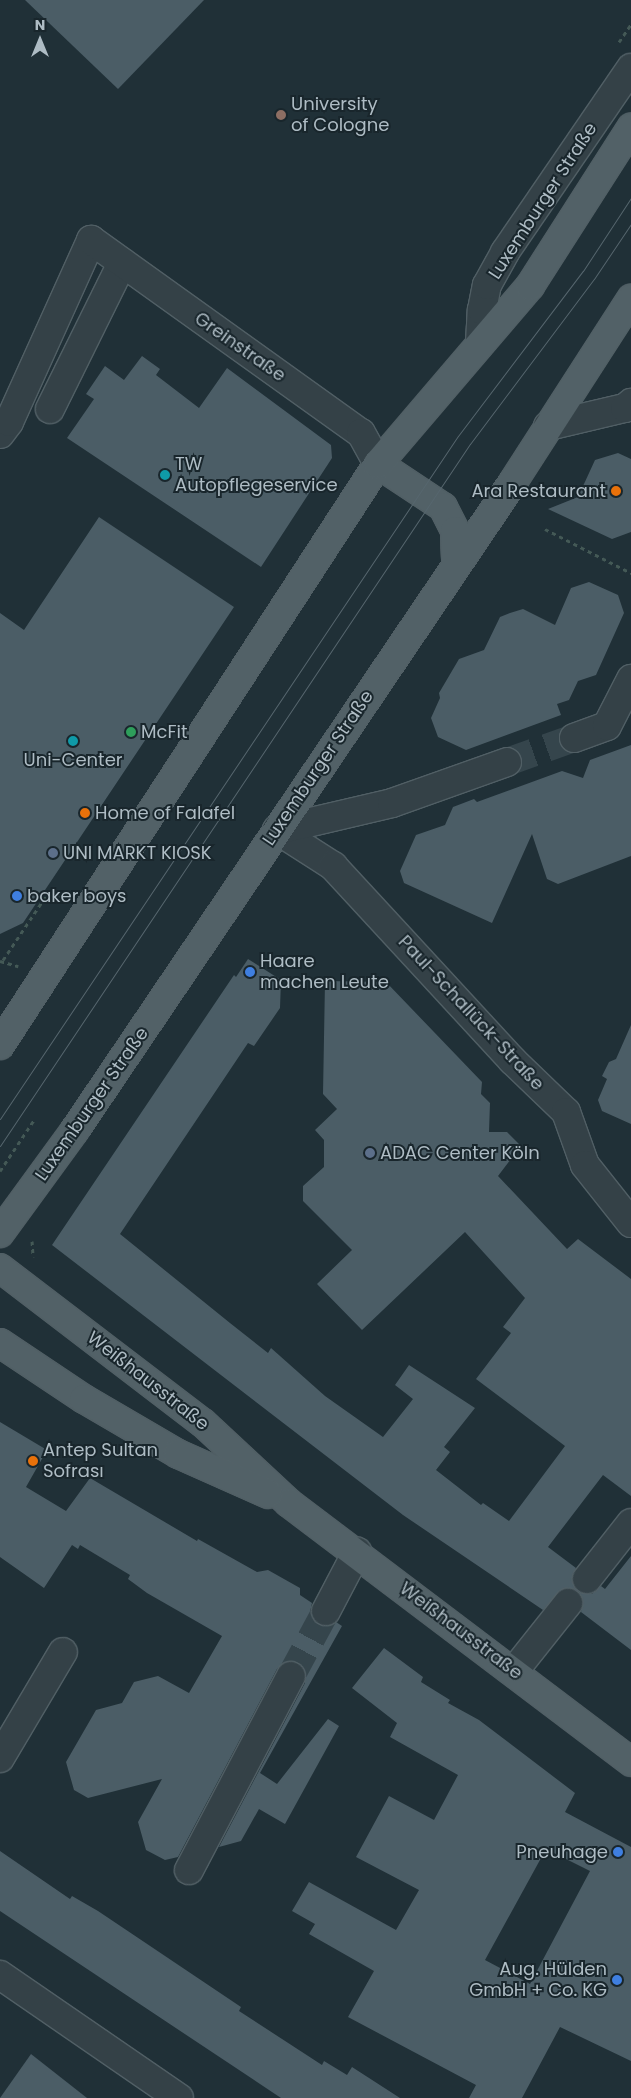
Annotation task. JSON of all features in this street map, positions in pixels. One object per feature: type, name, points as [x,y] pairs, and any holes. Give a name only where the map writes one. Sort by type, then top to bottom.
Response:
[{"type":"main road","name":"Luxemburger Straße","points":[[0,1045],[378,464],[530,286],[631,128]]},
{"type":"main road","name":"Luxemburger Straße","points":[[0,1233],[75,1130],[548,426],[631,299]]},
{"type":"main road","points":[[378,464],[443,508],[455,532],[456,563]]},
{"type":"main road","name":"Weißhausstraße","points":[[9,1275],[203,1423],[289,1503],[357,1552],[631,1762]]},
{"type":"main road","name":"Weißhausstraße","points":[[0,1343],[84,1399],[178,1454],[289,1503]]},
{"type":"street","name":"Luxemburger Straße","points":[[480,343],[482,310],[487,285],[504,252],[631,68]]},
{"type":"street","name":"Greinstraße","points":[[0,434],[9,422],[91,240],[360,434],[378,464]]},
{"type":"street","points":[[50,409],[122,263]]},
{"type":"street","points":[[548,426],[625,408],[631,403]]},
{"type":"street","points":[[574,738],[607,726],[624,708],[631,679]]},
{"type":"street","points":[[277,830],[392,803],[507,762]]},
{"type":"street","name":"Paul-Schallück-Straße","points":[[277,830],[333,866],[512,1060],[566,1112],[585,1165],[629,1218]]},
{"type":"street","points":[[587,1579],[631,1523]]},
{"type":"street","points":[[326,1611],[357,1552]]},
{"type":"street","points":[[514,1671],[568,1603]]},
{"type":"street","points":[[0,1758],[63,1652]]},
{"type":"street","points":[[189,1870],[292,1676]]},
{"type":"street","points":[[0,1974],[179,2098]]},
{"type":"path","points":[[546,530],[631,573]]},
{"type":"path","points":[[0,961],[50,890],[64,898]]},
{"type":"path","points":[[0,1171],[34,1120]]},
{"type":"path","points":[[32,1235],[33,1257]]},
{"type":"building","points":[[25,0],[204,0],[118,89]]},
{"type":"building","points":[[142,356],[160,369],[156,375],[199,408],[227,368],[331,445],[332,458],[261,567],[67,438],[94,399],[86,394],[105,366],[124,380]]},
{"type":"building","points":[[618,453],[631,459],[631,532],[612,539],[548,509],[578,497],[595,460]]},
{"type":"building","name":"Uni-Center","points":[[99,517],[234,607],[23,923],[0,934],[0,613],[24,630]]},
{"type":"building","points":[[589,582],[618,595],[624,613],[596,675],[578,681],[569,700],[557,704],[561,715],[466,750],[438,737],[431,718],[440,698],[439,693],[459,659],[484,650],[500,617],[510,613],[523,609],[555,625],[571,588]]},
{"type":"building","points":[[631,745],[631,856],[558,884],[547,879],[532,834],[492,923],[404,883],[400,871],[416,835],[445,825],[453,807],[474,799],[477,802],[562,771],[583,778],[590,760]]},
{"type":"building","points":[[248,959],[281,980],[280,1008],[254,1046],[248,1043],[120,1234],[268,1353],[271,1348],[325,1396],[383,1437],[413,1399],[395,1385],[409,1365],[475,1408],[444,1447],[450,1452],[436,1470],[481,1505],[483,1503],[509,1521],[565,1446],[476,1379],[511,1333],[503,1327],[525,1298],[465,1232],[362,1330],[317,1284],[352,1250],[303,1201],[303,1186],[324,1167],[324,1140],[315,1130],[337,1109],[323,1094],[325,981],[386,982],[482,1082],[481,1094],[490,1103],[489,1132],[507,1132],[521,1146],[498,1176],[567,1249],[578,1239],[631,1279],[631,1496],[603,1475],[548,1547],[576,1568],[572,1577],[576,1590],[562,1589],[543,1610],[403,1515],[52,1245],[234,975],[236,977]]},
{"type":"building","points":[[631,1025],[631,1124],[602,1111],[598,1100],[607,1079],[602,1076],[609,1062],[616,1059]]},
{"type":"building","points":[[0,1422],[47,1450],[26,1487],[66,1511],[90,1478],[197,1541],[198,1539],[257,1572],[268,1570],[300,1588],[300,1595],[312,1603],[310,1612],[318,1625],[327,1627],[336,1622],[342,1626],[260,1773],[277,1784],[328,1719],[339,1726],[285,1824],[259,1809],[241,1841],[219,1847],[305,1683],[304,1668],[291,1660],[277,1669],[178,1857],[165,1860],[146,1850],[138,1822],[162,1779],[88,1798],[74,1790],[66,1762],[96,1710],[122,1703],[134,1682],[158,1676],[189,1693],[222,1636],[147,1593],[128,1579],[130,1575],[80,1545],[78,1549],[72,1545],[44,1588],[0,1557]]},
{"type":"building","points":[[631,1556],[631,1650],[581,1612],[583,1605],[579,1592],[592,1594],[601,1586],[605,1589]]},
{"type":"building","points":[[384,1648],[423,1677],[421,1682],[450,1700],[448,1703],[479,1720],[575,1793],[565,1812],[631,1847],[631,2061],[560,2027],[522,2098],[469,2098],[476,2085],[348,2017],[374,1971],[309,1934],[315,1924],[292,1911],[309,1882],[396,1930],[419,1890],[356,1857],[389,1796],[434,1820],[458,1775],[390,1737],[397,1723],[352,1688]],"holes":[[[546,1849],[590,1871],[530,1984],[485,1960]]]},
{"type":"building","points":[[0,1851],[70,1899],[72,1896],[98,1911],[241,2007],[239,2011],[322,2065],[324,2061],[347,2075],[352,2067],[400,2098],[281,2098],[0,1911]]},
{"type":"building","points":[[31,2054],[87,2098],[0,2098]]},
{"type":"tunnel","points":[[507,762],[574,738]]},
{"type":"tunnel","points":[[291,1676],[326,1611]]},
{"type":"tram line","points":[[0,1119],[458,436],[583,271],[631,198]]},
{"type":"tram line","points":[[0,1146],[470,444],[594,279],[631,224]]},
{"type":"place","name":"University of Cologne","points":[[281,115]]},
{"type":"place","name":"TW Autopflegeservice","points":[[165,475]]},
{"type":"place","name":"Ara Restaurant","points":[[616,491]]},
{"type":"place","name":"McFit","points":[[131,732]]},
{"type":"place","name":"Uni-Center","points":[[73,741]]},
{"type":"place","name":"Home of Falafel","points":[[85,813]]},
{"type":"place","name":"UNI MARKT KIOSK","points":[[53,853]]},
{"type":"place","name":"baker boys","points":[[17,896]]},
{"type":"place","name":"Haare machen Leute","points":[[250,972]]},
{"type":"place","name":"ADAC Center Köln","points":[[370,1153]]},
{"type":"place","name":"Antep Sultan Sofrası","points":[[33,1461]]},
{"type":"place","name":"Pneuhage","points":[[618,1852]]},
{"type":"place","name":"Aug. Hülden GmbH + Co. KG","points":[[617,1980]]}]
